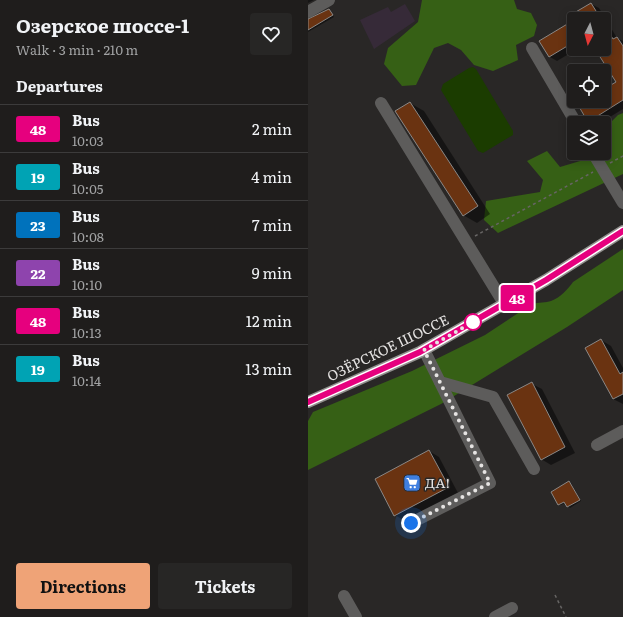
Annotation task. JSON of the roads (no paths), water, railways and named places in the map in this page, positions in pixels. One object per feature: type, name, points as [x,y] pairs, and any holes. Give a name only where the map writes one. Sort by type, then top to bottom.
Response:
[{"type":"main road","name":"ОЗЁРСКОЕ ШОССЕ","points":[[308,402],[424,350],[505,305],[623,231]]},
{"type":"lane","points":[[310,7],[329,0]]},
{"type":"lane","points":[[532,48],[572,116]]},
{"type":"lane","points":[[381,103],[505,305]]},
{"type":"lane","points":[[598,160],[623,203]]},
{"type":"lane","points":[[411,523],[490,483],[424,350]]},
{"type":"lane","points":[[440,382],[493,397],[534,469]]},
{"type":"lane","points":[[597,445],[623,431]]},
{"type":"lane","points":[[344,596],[356,617]]},
{"type":"lane","points":[[495,617],[512,608]]},
{"type":"place","name":"ДА!","points":[[412,483]]}]
